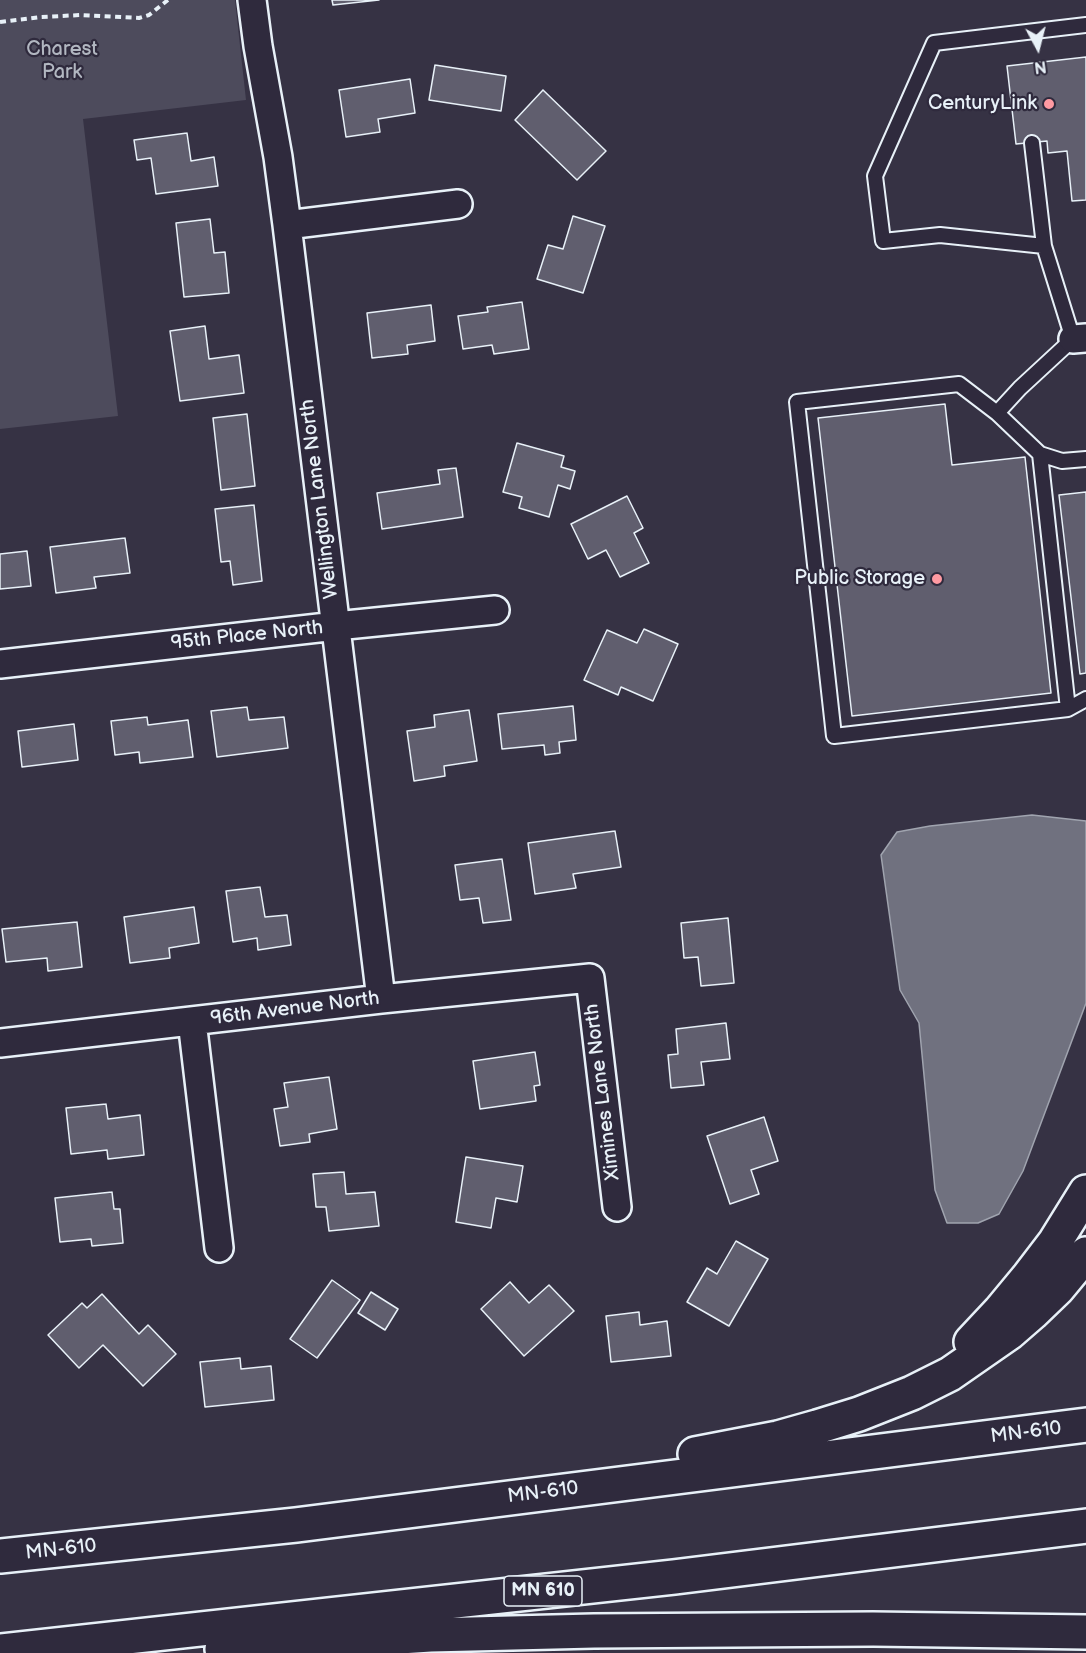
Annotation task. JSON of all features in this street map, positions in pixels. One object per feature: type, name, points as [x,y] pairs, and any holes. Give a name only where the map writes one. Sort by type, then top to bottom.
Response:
[{"type":"highway","points":[[912,1393],[963,1350],[1000,1311],[1055,1242],[1086,1192]]},
{"type":"highway","points":[[296,1524],[578,1472],[714,1451],[778,1438],[859,1414],[912,1393],[950,1374],[1009,1334],[1058,1288],[1086,1254]]},
{"type":"highway","name":"MN-610","points":[[0,1556],[296,1524],[1086,1425]]},
{"type":"highway","name":"MN 610","points":[[0,1652],[674,1577],[1086,1526]]},
{"type":"highway","points":[[185,1653],[430,1635],[570,1631],[873,1629],[1086,1632]]},
{"type":"street","name":"Wellington Lane North","points":[[252,0],[287,225],[381,999]]},
{"type":"street","points":[[287,225],[458,204]]},
{"type":"street","name":"95th Place North","points":[[0,664],[495,610]]},
{"type":"street","name":"96th Avenue North","points":[[0,1043],[381,999],[590,978]]},
{"type":"street","name":"Ximines Lane North","points":[[590,978],[617,1207]]},
{"type":"street","points":[[192,1021],[219,1248]]},
{"type":"lane","points":[[1044,246],[940,235],[883,241],[875,176],[934,43],[1086,25]]},
{"type":"lane","points":[[997,413],[1020,388],[1080,339],[1044,246],[1032,143]]},
{"type":"lane","points":[[1086,459],[1062,462],[1040,454],[997,413],[959,384],[797,402],[834,736],[1068,709],[1086,699]]},
{"type":"lane","points":[[1040,454],[1068,709]]},
{"type":"path","points":[[0,22],[41,16],[81,15],[139,18],[149,15],[168,0]]},
{"type":"green space","name":"Charest Park","points":[[0,0],[235,0],[246,100],[83,119],[118,416],[0,429]]},
{"type":"water","points":[[1032,815],[1086,821],[1086,1003],[1023,1171],[999,1214],[978,1223],[947,1223],[935,1190],[919,1023],[900,990],[881,855],[897,832],[930,826]]},
{"type":"building","points":[[332,0],[379,0],[333,5]]},
{"type":"building","name":"CenturyLink","points":[[1086,57],[1086,200],[1072,201],[1067,151],[1048,153],[1047,141],[1016,144],[1007,66]]},
{"type":"building","points":[[435,65],[506,76],[501,111],[429,100]]},
{"type":"building","points":[[410,79],[415,113],[378,119],[380,132],[346,137],[339,90]]},
{"type":"building","points":[[543,90],[606,151],[577,180],[515,120]]},
{"type":"building","points":[[187,133],[191,161],[214,157],[218,186],[156,194],[151,158],[137,160],[134,140]]},
{"type":"building","points":[[573,216],[605,226],[583,293],[537,279],[548,245],[563,249]]},
{"type":"building","points":[[210,219],[214,253],[225,252],[229,293],[184,297],[176,223]]},
{"type":"building","points":[[522,302],[529,349],[494,354],[492,345],[463,349],[458,316],[488,312],[487,307]]},
{"type":"building","points":[[431,305],[435,341],[407,345],[408,354],[372,358],[367,313]]},
{"type":"building","points":[[205,326],[209,359],[239,355],[244,393],[180,401],[170,331]]},
{"type":"building","name":"Public Storage","points":[[945,404],[952,465],[1025,457],[1051,693],[852,716],[818,418]]},
{"type":"building","points":[[247,414],[255,486],[221,490],[213,418]]},
{"type":"building","points":[[517,443],[564,456],[561,467],[575,471],[570,489],[558,485],[549,517],[519,508],[522,497],[503,492]]},
{"type":"building","points":[[456,468],[463,517],[382,529],[377,493],[440,484],[438,470]]},
{"type":"building","points":[[1086,492],[1086,673],[1080,674],[1059,495]]},
{"type":"building","points":[[627,496],[643,528],[634,533],[649,563],[620,577],[606,550],[588,559],[571,524]]},
{"type":"building","points":[[254,505],[262,581],[233,585],[230,561],[221,562],[215,509]]},
{"type":"building","points":[[125,538],[130,573],[94,577],[96,588],[56,593],[50,547]]},
{"type":"building","points":[[27,551],[31,586],[0,589],[0,554]]},
{"type":"building","points":[[644,629],[678,644],[653,701],[621,687],[618,695],[584,680],[607,630],[637,643]]},
{"type":"building","points":[[573,706],[576,740],[559,742],[560,753],[545,755],[544,745],[502,749],[498,714]]},
{"type":"building","points":[[247,707],[249,720],[284,717],[288,748],[217,757],[211,711]]},
{"type":"building","points":[[469,710],[477,761],[444,766],[445,776],[414,781],[407,731],[435,727],[434,715]]},
{"type":"building","points":[[147,717],[148,725],[188,720],[193,757],[140,763],[139,752],[115,755],[111,721]]},
{"type":"building","points":[[74,724],[78,760],[22,767],[18,731]]},
{"type":"building","points":[[615,831],[621,867],[573,874],[576,888],[535,894],[528,843]]},
{"type":"building","points":[[502,859],[511,920],[483,923],[479,898],[460,900],[455,865]]},
{"type":"building","points":[[260,887],[265,917],[287,915],[291,945],[258,950],[257,938],[233,942],[226,891]]},
{"type":"building","points":[[194,907],[199,943],[169,948],[170,958],[130,963],[124,917]]},
{"type":"building","points":[[728,918],[734,983],[701,986],[698,957],[684,958],[681,923]]},
{"type":"building","points":[[77,922],[82,967],[48,971],[47,958],[6,962],[2,929]]},
{"type":"building","points":[[726,1023],[730,1059],[701,1062],[704,1085],[671,1088],[668,1055],[678,1054],[676,1029]]},
{"type":"building","points":[[535,1052],[540,1085],[534,1086],[536,1101],[480,1109],[473,1061]]},
{"type":"building","points":[[329,1077],[337,1129],[309,1134],[310,1142],[280,1146],[274,1109],[288,1107],[284,1083]]},
{"type":"building","points":[[106,1104],[108,1119],[140,1115],[144,1155],[108,1159],[107,1150],[71,1154],[66,1108]]},
{"type":"building","points":[[764,1117],[778,1161],[751,1170],[759,1194],[730,1204],[707,1136]]},
{"type":"building","points":[[466,1157],[523,1166],[517,1202],[496,1198],[491,1228],[456,1222]]},
{"type":"building","points":[[344,1172],[346,1194],[375,1192],[379,1226],[329,1231],[326,1207],[316,1207],[313,1174]]},
{"type":"building","points":[[112,1192],[114,1209],[120,1209],[123,1243],[92,1246],[91,1239],[60,1242],[55,1198]]},
{"type":"building","points":[[736,1241],[768,1259],[729,1326],[687,1302],[707,1268],[717,1274]]},
{"type":"building","points":[[332,1280],[360,1300],[317,1358],[290,1339]]},
{"type":"building","points":[[510,1282],[529,1303],[549,1285],[574,1311],[524,1356],[481,1309]]},
{"type":"building","points":[[371,1292],[398,1309],[385,1330],[358,1313]]},
{"type":"building","points":[[102,1294],[139,1334],[148,1325],[176,1354],[143,1386],[103,1345],[79,1368],[48,1335],[82,1303],[87,1308]]},
{"type":"building","points":[[639,1312],[640,1325],[667,1321],[671,1356],[611,1362],[606,1316]]},
{"type":"building","points":[[240,1358],[241,1369],[271,1366],[274,1400],[205,1407],[200,1362]]},
{"type":"place","name":"CenturyLink","points":[[1049,104]]},
{"type":"place","name":"Public Storage","points":[[937,579]]}]
